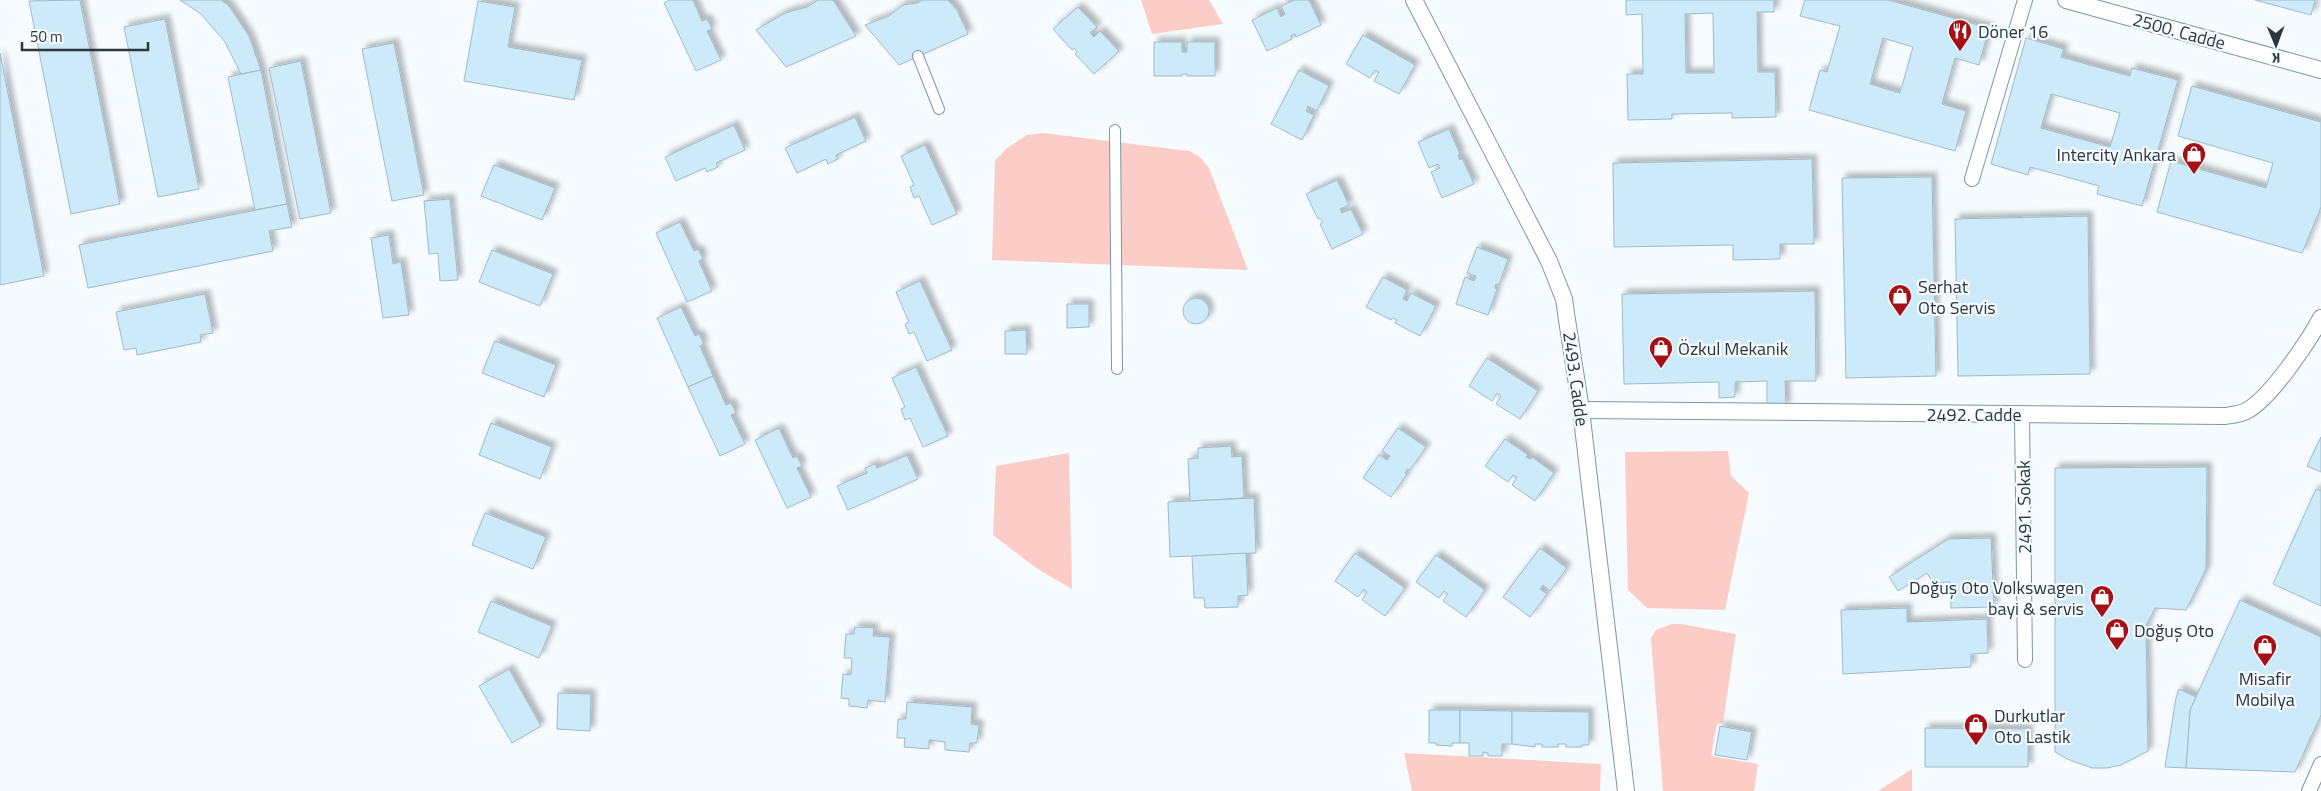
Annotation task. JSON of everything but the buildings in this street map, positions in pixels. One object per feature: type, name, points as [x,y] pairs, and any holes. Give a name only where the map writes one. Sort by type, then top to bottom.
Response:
[{"type":"street","name":"2493. Cadde","points":[[1414,0],[1556,278],[1564,299],[1580,410],[1626,791]]},
{"type":"street","points":[[1972,179],[2025,0]]},
{"type":"street","name":"2500. Cadde","points":[[2066,0],[2321,70]]},
{"type":"street","points":[[918,56],[940,109]]},
{"type":"street","points":[[1115,130],[1117,369]]},
{"type":"street","name":"2492. Cadde","points":[[1580,410],[2226,416],[2247,412],[2261,402],[2321,318]]},
{"type":"street","name":"2491. Sokak","points":[[2022,414],[2026,660]]},
{"type":"street","points":[[2309,791],[2321,764]]},
{"type":"shaded area","points":[[1141,0],[1209,0],[1223,24],[1152,34]]},
{"type":"shaded area","points":[[1043,133],[1189,151],[1200,157],[1209,168],[1248,270],[992,260],[995,161],[1007,148],[1027,135]]},
{"type":"shaded area","points":[[1728,451],[1731,476],[1749,493],[1725,610],[1647,608],[1628,590],[1625,452]]},
{"type":"shaded area","points":[[1069,453],[1072,589],[1036,568],[993,535],[996,466]]},
{"type":"shaded area","points":[[1671,624],[1681,624],[1736,634],[1723,723],[1717,724],[1711,756],[1758,764],[1754,791],[1663,791],[1651,638],[1656,630]]},
{"type":"shaded area","points":[[1404,753],[1601,764],[1600,791],[1412,791]]},
{"type":"shaded area","points":[[1912,769],[1912,791],[1878,791]]},
{"type":"place","name":"Döner 16","points":[[1960,52]]},
{"type":"place","name":"Intercity Ankara","points":[[2194,175]]},
{"type":"place","name":"Serhat Oto Servis","points":[[1900,317]]},
{"type":"place","name":"Özkul Mekanik","points":[[1661,369]]},
{"type":"place","name":"Doğuş Oto Volkswagen bayi & servis","points":[[2102,618]]},
{"type":"place","name":"Doğuş Oto","points":[[2117,651]]},
{"type":"place","name":"Misafir Mobilya","points":[[2265,667]]},
{"type":"place","name":"Durkutlar Oto Lastik","points":[[1976,746]]}]
